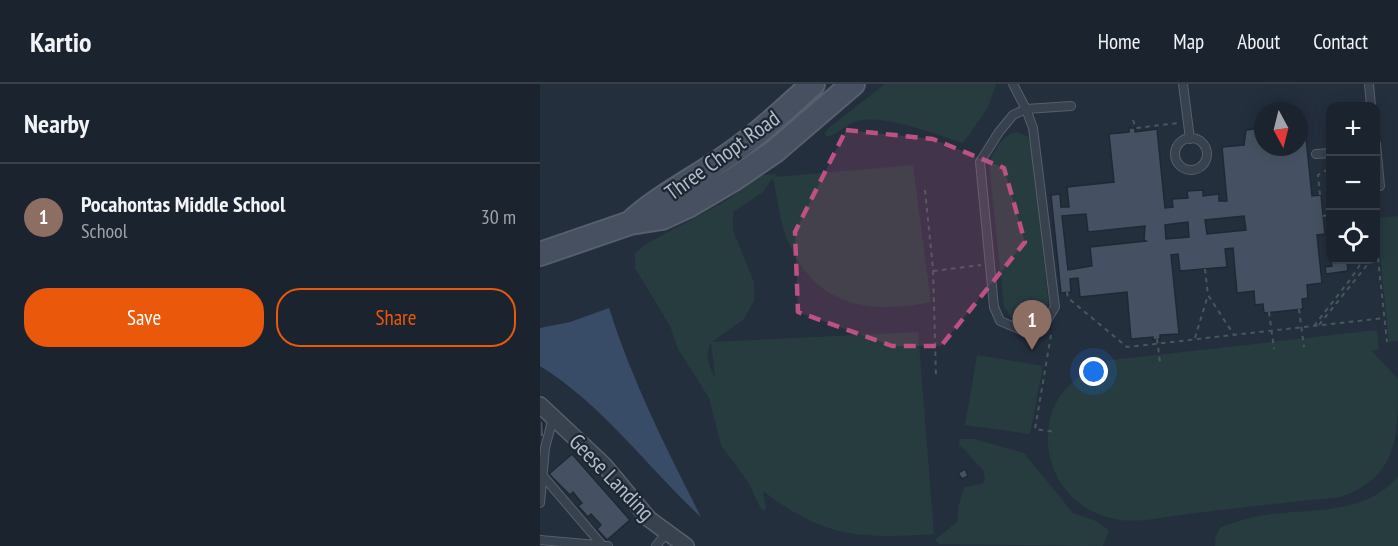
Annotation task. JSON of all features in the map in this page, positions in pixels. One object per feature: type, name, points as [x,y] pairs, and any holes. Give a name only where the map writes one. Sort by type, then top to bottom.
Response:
[{"type":"main road","name":"Three Chopt Road","points":[[630,223],[647,207],[675,192],[729,155],[813,84]]},
{"type":"main road","name":"Three Chopt Road","points":[[540,254],[630,223],[662,219],[720,188],[775,151],[853,84]]},
{"type":"street","name":"Geese Landing","points":[[540,405],[604,465],[649,519],[686,546]]},
{"type":"lane","points":[[1013,84],[1026,109],[1033,128],[1055,308],[1044,325],[1024,331],[1000,321],[994,307],[980,162],[1013,115],[1026,109],[1071,106]]},
{"type":"lane","points":[[1183,84],[1190,139]]},
{"type":"lane","points":[[1369,84],[1371,102]]},
{"type":"lane","points":[[1190,139],[1201,143],[1206,152],[1202,166],[1192,170],[1182,168],[1175,154],[1178,145],[1190,139]]},
{"type":"lane","points":[[1316,154],[1326,153]]},
{"type":"lane","points":[[540,503],[545,448],[554,417]]},
{"type":"lane","points":[[543,476],[602,545]]},
{"type":"lane","points":[[656,546],[667,532]]},
{"type":"lane","points":[[540,540],[608,546]]},
{"type":"path","points":[[1133,120],[1136,128],[1178,123]]},
{"type":"path","points":[[1320,195],[1318,175],[1326,170]]},
{"type":"path","points":[[925,190],[933,271],[936,377]]},
{"type":"path","points":[[1314,326],[1360,264]]},
{"type":"path","points":[[1319,325],[1368,264]]},
{"type":"path","points":[[1377,264],[1387,342]]},
{"type":"path","points":[[933,271],[981,265]]},
{"type":"path","points":[[1195,339],[1208,295],[1205,269]]},
{"type":"path","points":[[1067,292],[1068,298],[1127,347],[1384,318]]},
{"type":"path","points":[[1208,295],[1234,335]]},
{"type":"path","points":[[1299,309],[1304,347]]},
{"type":"path","points":[[1269,312],[1274,349]]},
{"type":"path","points":[[1051,335],[1035,429],[1055,432]]},
{"type":"path","points":[[1157,339],[1160,362]]},
{"type":"highlighted area","points":[[846,130],[933,139],[1004,168],[1025,242],[941,346],[892,346],[798,312],[795,232]]},
{"type":"green space","points":[[885,84],[995,84],[996,86],[987,109],[963,143],[910,126],[882,120],[857,121],[828,137],[824,134]]},
{"type":"green space","points":[[1016,132],[1027,136],[1031,143],[1048,299],[1043,317],[1039,321],[1028,324],[1014,322],[1004,306],[989,164],[999,145]]},
{"type":"green space","points":[[913,165],[931,302],[908,306],[865,306],[846,301],[828,292],[813,280],[799,263],[788,241],[773,178],[763,192],[733,212],[733,230],[754,282],[754,301],[744,319],[712,342],[918,332],[934,534],[885,536],[844,532],[805,518],[763,491],[766,511],[761,509],[748,482],[721,445],[709,398],[678,349],[670,326],[635,268],[635,253],[646,244],[726,201],[762,175],[777,174],[775,177]],"holes":[[[711,343],[715,378],[708,360]]]},
{"type":"green space","points":[[1398,216],[1398,341],[1389,342],[1380,256],[1380,218]]},
{"type":"green space","points":[[1377,330],[1379,349],[1372,351],[1398,379],[1395,438],[1384,467],[1374,478],[1341,497],[1132,521],[1115,519],[1085,507],[1062,486],[1055,472],[1048,442],[1052,413],[1063,392],[1071,384],[1101,364],[1112,360]]},
{"type":"green space","points":[[977,355],[1043,366],[1030,434],[965,425]]},
{"type":"green space","points":[[960,439],[974,439],[1024,453],[1073,513],[1096,521],[1109,530],[1103,546],[939,544],[935,540],[958,521],[958,507],[964,487],[982,484],[985,480],[983,470],[959,444]]},
{"type":"green space","points":[[1398,476],[1398,546],[1215,546],[1216,535],[1221,527],[1264,515],[1322,510],[1356,503],[1386,488]]},
{"type":"water","points":[[609,308],[639,388],[701,517],[584,399],[540,366],[540,328],[570,322]]},
{"type":"building","points":[[1129,128],[1135,128],[1135,132],[1157,129],[1165,208],[1173,207],[1172,199],[1188,198],[1187,191],[1203,190],[1203,196],[1219,194],[1219,201],[1227,201],[1222,147],[1244,145],[1246,130],[1254,129],[1254,156],[1308,156],[1312,196],[1321,195],[1325,234],[1317,235],[1322,283],[1307,285],[1308,298],[1302,299],[1303,309],[1264,313],[1263,304],[1255,305],[1254,291],[1237,293],[1233,248],[1225,249],[1227,267],[1180,271],[1178,254],[1171,255],[1179,334],[1160,335],[1160,339],[1153,340],[1153,337],[1131,339],[1127,292],[1080,297],[1078,278],[1070,279],[1071,292],[1061,293],[1051,195],[1060,194],[1061,207],[1069,207],[1067,187],[1114,182],[1109,134],[1129,132]],"holes":[[[1086,214],[1088,232],[1145,226],[1144,240],[1146,241],[1090,247],[1092,266],[1068,270],[1062,216]],[[1244,216],[1246,230],[1207,234],[1205,220]],[[1188,222],[1189,237],[1166,239],[1165,225]]]},
{"type":"building","points":[[1332,264],[1347,264],[1348,271],[1326,274],[1325,267],[1332,266]]},
{"type":"building","points":[[540,421],[543,421],[544,437],[540,437]]},
{"type":"building","points":[[572,454],[630,520],[607,540],[597,529],[601,525],[591,514],[588,517],[578,506],[582,503],[573,492],[570,495],[549,474]]},
{"type":"building","points":[[965,469],[968,476],[962,479],[958,473]]},
{"type":"place","name":"Pocahontas Middle School","points":[[1032,350]]}]
